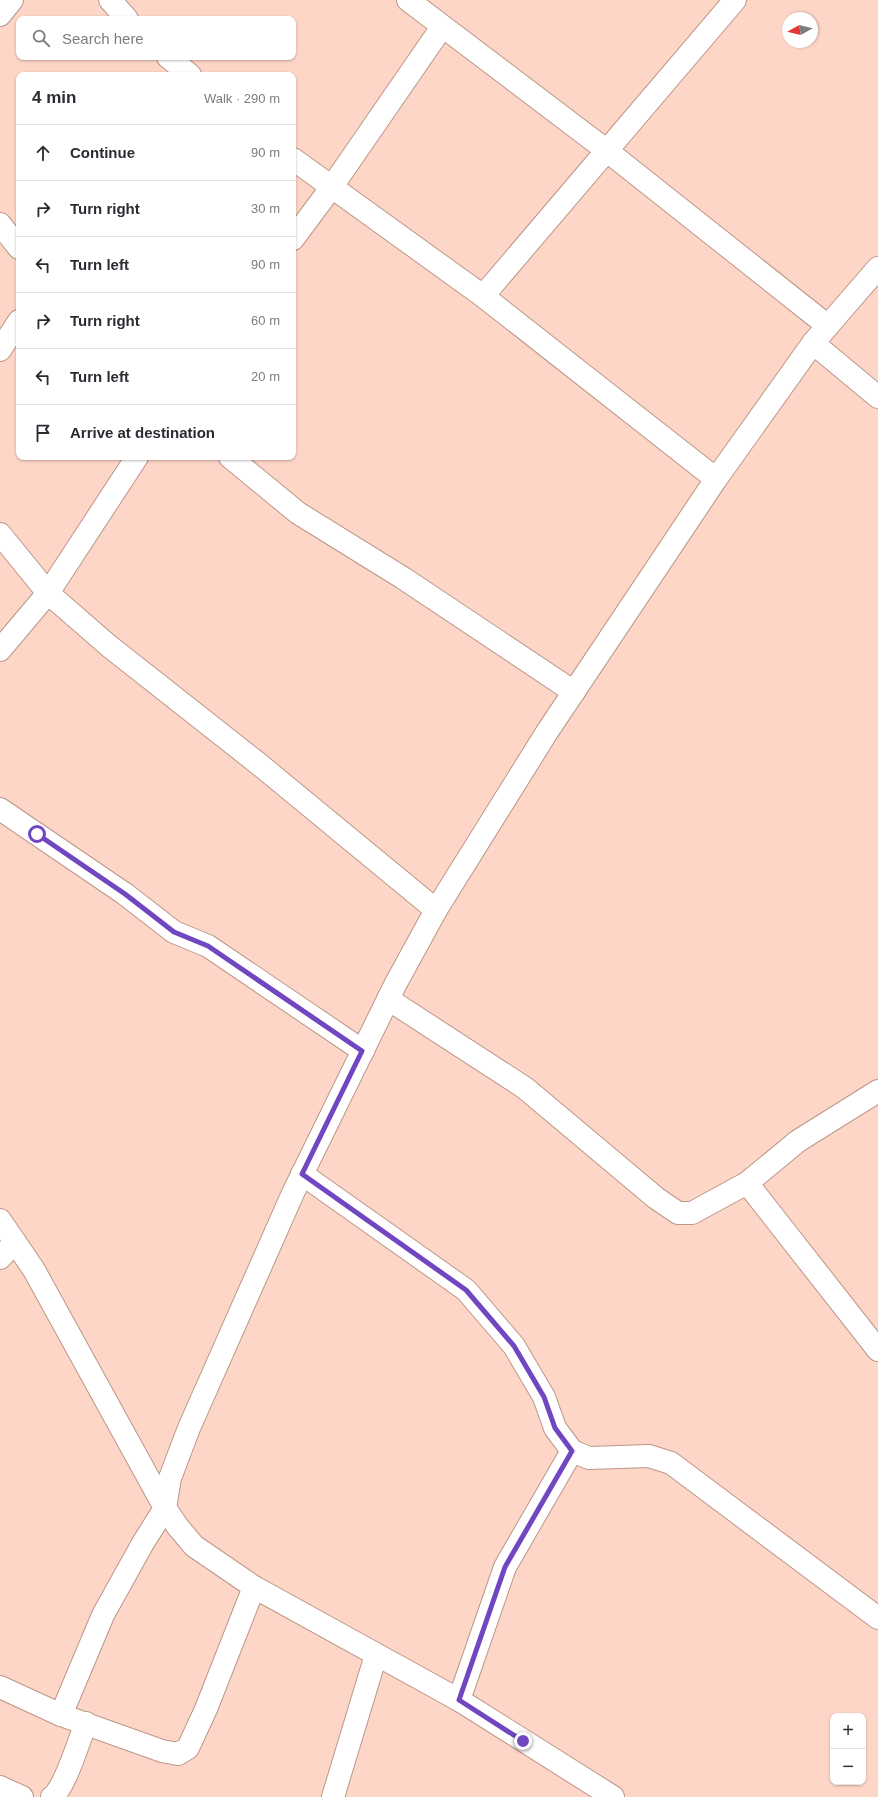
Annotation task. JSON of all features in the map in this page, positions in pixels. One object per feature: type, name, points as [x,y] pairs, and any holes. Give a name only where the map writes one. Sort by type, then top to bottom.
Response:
[{"type":"street","points":[[0,15],[12,0]]},
{"type":"street","points":[[110,0],[124,16]]},
{"type":"street","points":[[408,0],[606,150],[828,326]]},
{"type":"street","points":[[483,296],[734,0]]},
{"type":"street","points":[[296,235],[331,188],[442,27]]},
{"type":"street","points":[[172,60],[186,72]]},
{"type":"street","points":[[296,161],[331,188],[483,296],[716,479]]},
{"type":"street","points":[[0,224],[16,244]]},
{"type":"street","points":[[62,1715],[103,1614],[143,1543],[166,1508],[170,1478],[189,1428],[302,1174],[388,999],[436,910],[547,732],[716,479],[813,343],[878,268]]},
{"type":"street","points":[[0,350],[16,326]]},
{"type":"street","points":[[813,343],[878,397]]},
{"type":"street","points":[[0,650],[48,593],[135,460]]},
{"type":"street","points":[[234,460],[298,513],[403,578],[574,692]]},
{"type":"street","points":[[0,534],[48,593],[109,646],[260,765],[436,910]]},
{"type":"street","points":[[0,809],[125,894],[174,932],[208,946],[362,1051]]},
{"type":"street","points":[[388,999],[525,1088],[656,1198],[678,1214],[692,1213],[747,1182],[798,1141],[878,1091]]},
{"type":"street","points":[[302,1174],[466,1290],[514,1346],[544,1397],[555,1428],[572,1451],[589,1458],[649,1456],[671,1463],[878,1618]]},
{"type":"street","points":[[747,1182],[878,1350]]},
{"type":"street","points":[[0,1220],[34,1270],[166,1508],[178,1527],[194,1546],[254,1587],[459,1700],[613,1797]]},
{"type":"street","points":[[0,1258],[15,1242]]},
{"type":"street","points":[[459,1700],[505,1567],[572,1451]]},
{"type":"street","points":[[0,1687],[62,1715],[162,1751],[178,1754],[188,1748],[206,1709],[254,1587]]},
{"type":"street","points":[[333,1797],[376,1655]]},
{"type":"street","points":[[52,1797],[56,1794],[64,1779],[86,1723]]},
{"type":"street","points":[[0,1787],[22,1797]]},
{"type":"route","points":[[37,834],[125,894],[174,932],[208,946],[362,1051],[302,1174],[466,1290],[491,1317],[514,1346],[544,1397],[555,1428],[572,1451],[505,1567],[459,1700],[523,1741]]}]
